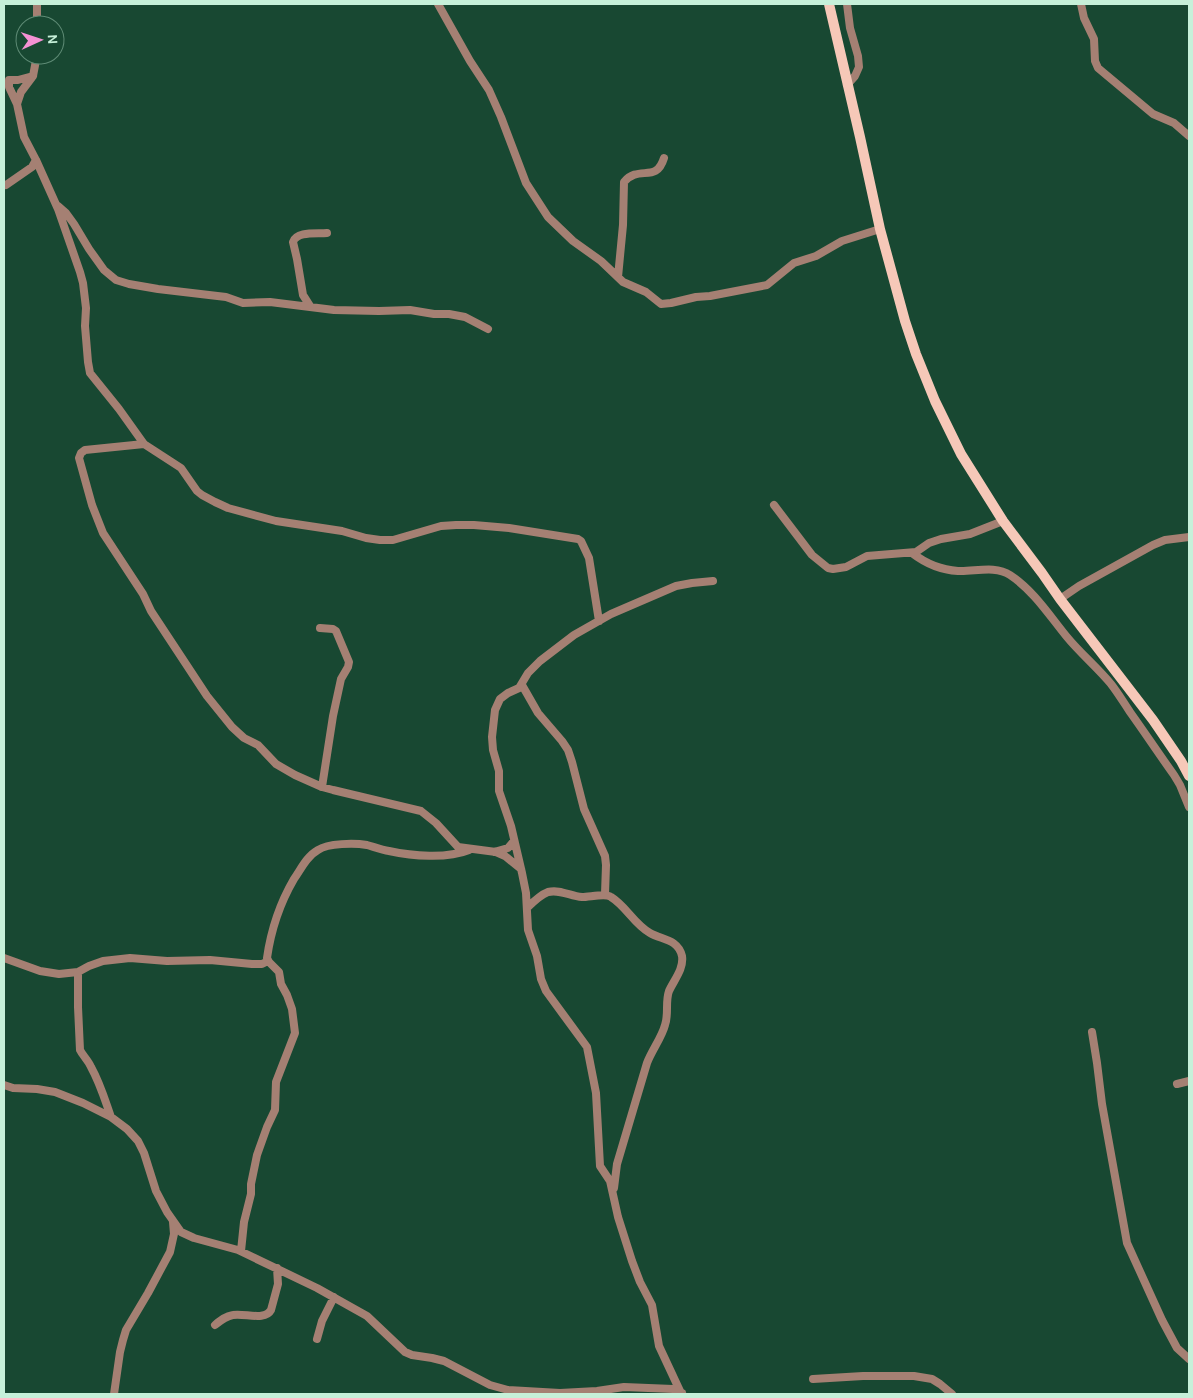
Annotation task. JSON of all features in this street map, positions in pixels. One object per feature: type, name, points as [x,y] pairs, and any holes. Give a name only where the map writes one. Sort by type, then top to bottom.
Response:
[{"type":"main road","points":[[829,4],[880,229],[905,321],[929,388],[961,454],[1003,521],[1153,720],[1189,776]]},
{"type":"street","points":[[438,4],[496,105],[526,183],[548,216],[573,241],[600,261],[618,278],[628,285],[646,292],[661,304],[767,285],[794,262],[816,256],[842,241],[880,229]]},
{"type":"street","points":[[847,4],[850,28],[859,67],[855,76],[847,85]]},
{"type":"street","points":[[1081,4],[1084,18],[1094,39],[1095,61],[1098,68],[1153,114],[1174,123],[1189,136]]},
{"type":"street","points":[[836,36],[853,40]]},
{"type":"street","points":[[17,104],[21,92],[33,76],[35,65]]},
{"type":"street","points":[[33,76],[18,80],[6,78],[17,104],[24,138],[55,203],[83,283],[90,373],[144,444],[181,468],[197,491],[208,498],[228,508],[276,521],[342,531],[380,540],[393,540],[441,526],[456,525],[509,528],[578,539],[581,541],[588,558],[599,621]]},
{"type":"street","points":[[618,278],[623,225],[624,182],[632,175],[658,170],[664,158]]},
{"type":"street","points":[[6,185],[32,167],[36,160]]},
{"type":"street","points":[[55,203],[66,213],[104,270],[116,280],[158,289],[226,297],[244,303],[270,302],[334,310],[410,310],[434,314],[449,314],[465,317],[488,328]]},
{"type":"street","points":[[310,306],[303,295],[293,239],[300,235],[327,233]]},
{"type":"street","points":[[144,444],[82,451],[79,458],[92,506],[104,533],[143,594],[151,611],[202,688],[232,728],[244,738],[258,745],[276,764],[295,775],[322,787],[421,811],[436,823],[458,847],[494,852],[505,856],[521,869]]},
{"type":"street","points":[[774,506],[812,555],[828,568],[846,567],[867,556],[920,550],[929,543],[970,534],[1003,521]]},
{"type":"street","points":[[1060,599],[1153,545],[1165,540],[1189,537]]},
{"type":"street","points":[[912,552],[925,561],[950,570],[992,570],[1005,572],[1028,590],[1045,608],[1070,641],[1097,667],[1118,693],[1174,775],[1189,807]]},
{"type":"street","points":[[682,1393],[658,1343],[652,1305],[632,1261],[618,1217],[610,1181],[599,1163],[596,1093],[587,1047],[542,985],[537,956],[528,930],[526,893],[521,869],[511,826],[499,791],[498,771],[492,737],[495,710],[498,703],[504,696],[522,685],[528,673],[540,661],[574,635],[627,606],[676,586],[713,581]]},
{"type":"street","points":[[320,628],[336,631],[349,662],[342,679],[333,716],[322,787]]},
{"type":"street","points":[[522,685],[543,720],[568,750],[584,809],[605,856],[605,894]]},
{"type":"street","points":[[494,852],[508,848],[514,841]]},
{"type":"street","points":[[242,1251],[244,1222],[251,1194],[251,1184],[257,1155],[266,1127],[275,1110],[276,1082],[295,1033],[292,1009],[281,984],[280,974],[268,961],[274,926],[290,887],[310,855],[319,848],[345,844],[359,845],[389,852],[440,855],[455,855],[470,849]]},
{"type":"street","points":[[527,908],[545,893],[553,891],[578,897],[605,894],[618,902],[650,934],[677,945],[681,953],[682,960],[667,1000],[666,1025],[647,1063],[617,1164],[613,1191]]},
{"type":"street","points":[[4,958],[40,972],[59,974],[78,972],[103,961],[130,958],[158,961],[210,960],[252,964],[262,964],[268,961]]},
{"type":"street","points":[[78,972],[80,1050],[92,1068],[111,1117]]},
{"type":"street","points":[[1092,1032],[1102,1104],[1128,1247],[1177,1348],[1189,1359]]},
{"type":"street","points":[[1177,1084],[1189,1081]]},
{"type":"street","points":[[4,1085],[13,1088],[55,1092],[111,1117],[127,1129],[138,1141],[144,1153],[156,1191],[173,1222],[181,1232],[194,1238],[242,1251],[334,1297],[367,1316],[405,1352],[444,1361],[498,1388],[519,1392],[597,1391],[624,1387],[673,1389],[682,1393]]},
{"type":"street","points":[[114,1394],[123,1340],[170,1252],[173,1240],[173,1222]]},
{"type":"street","points":[[215,1325],[226,1317],[234,1315],[263,1316],[269,1314],[278,1284],[277,1268]]},
{"type":"street","points":[[317,1339],[322,1321],[334,1297]]},
{"type":"street","points":[[813,1379],[863,1376],[914,1376],[932,1379],[952,1394]]}]
